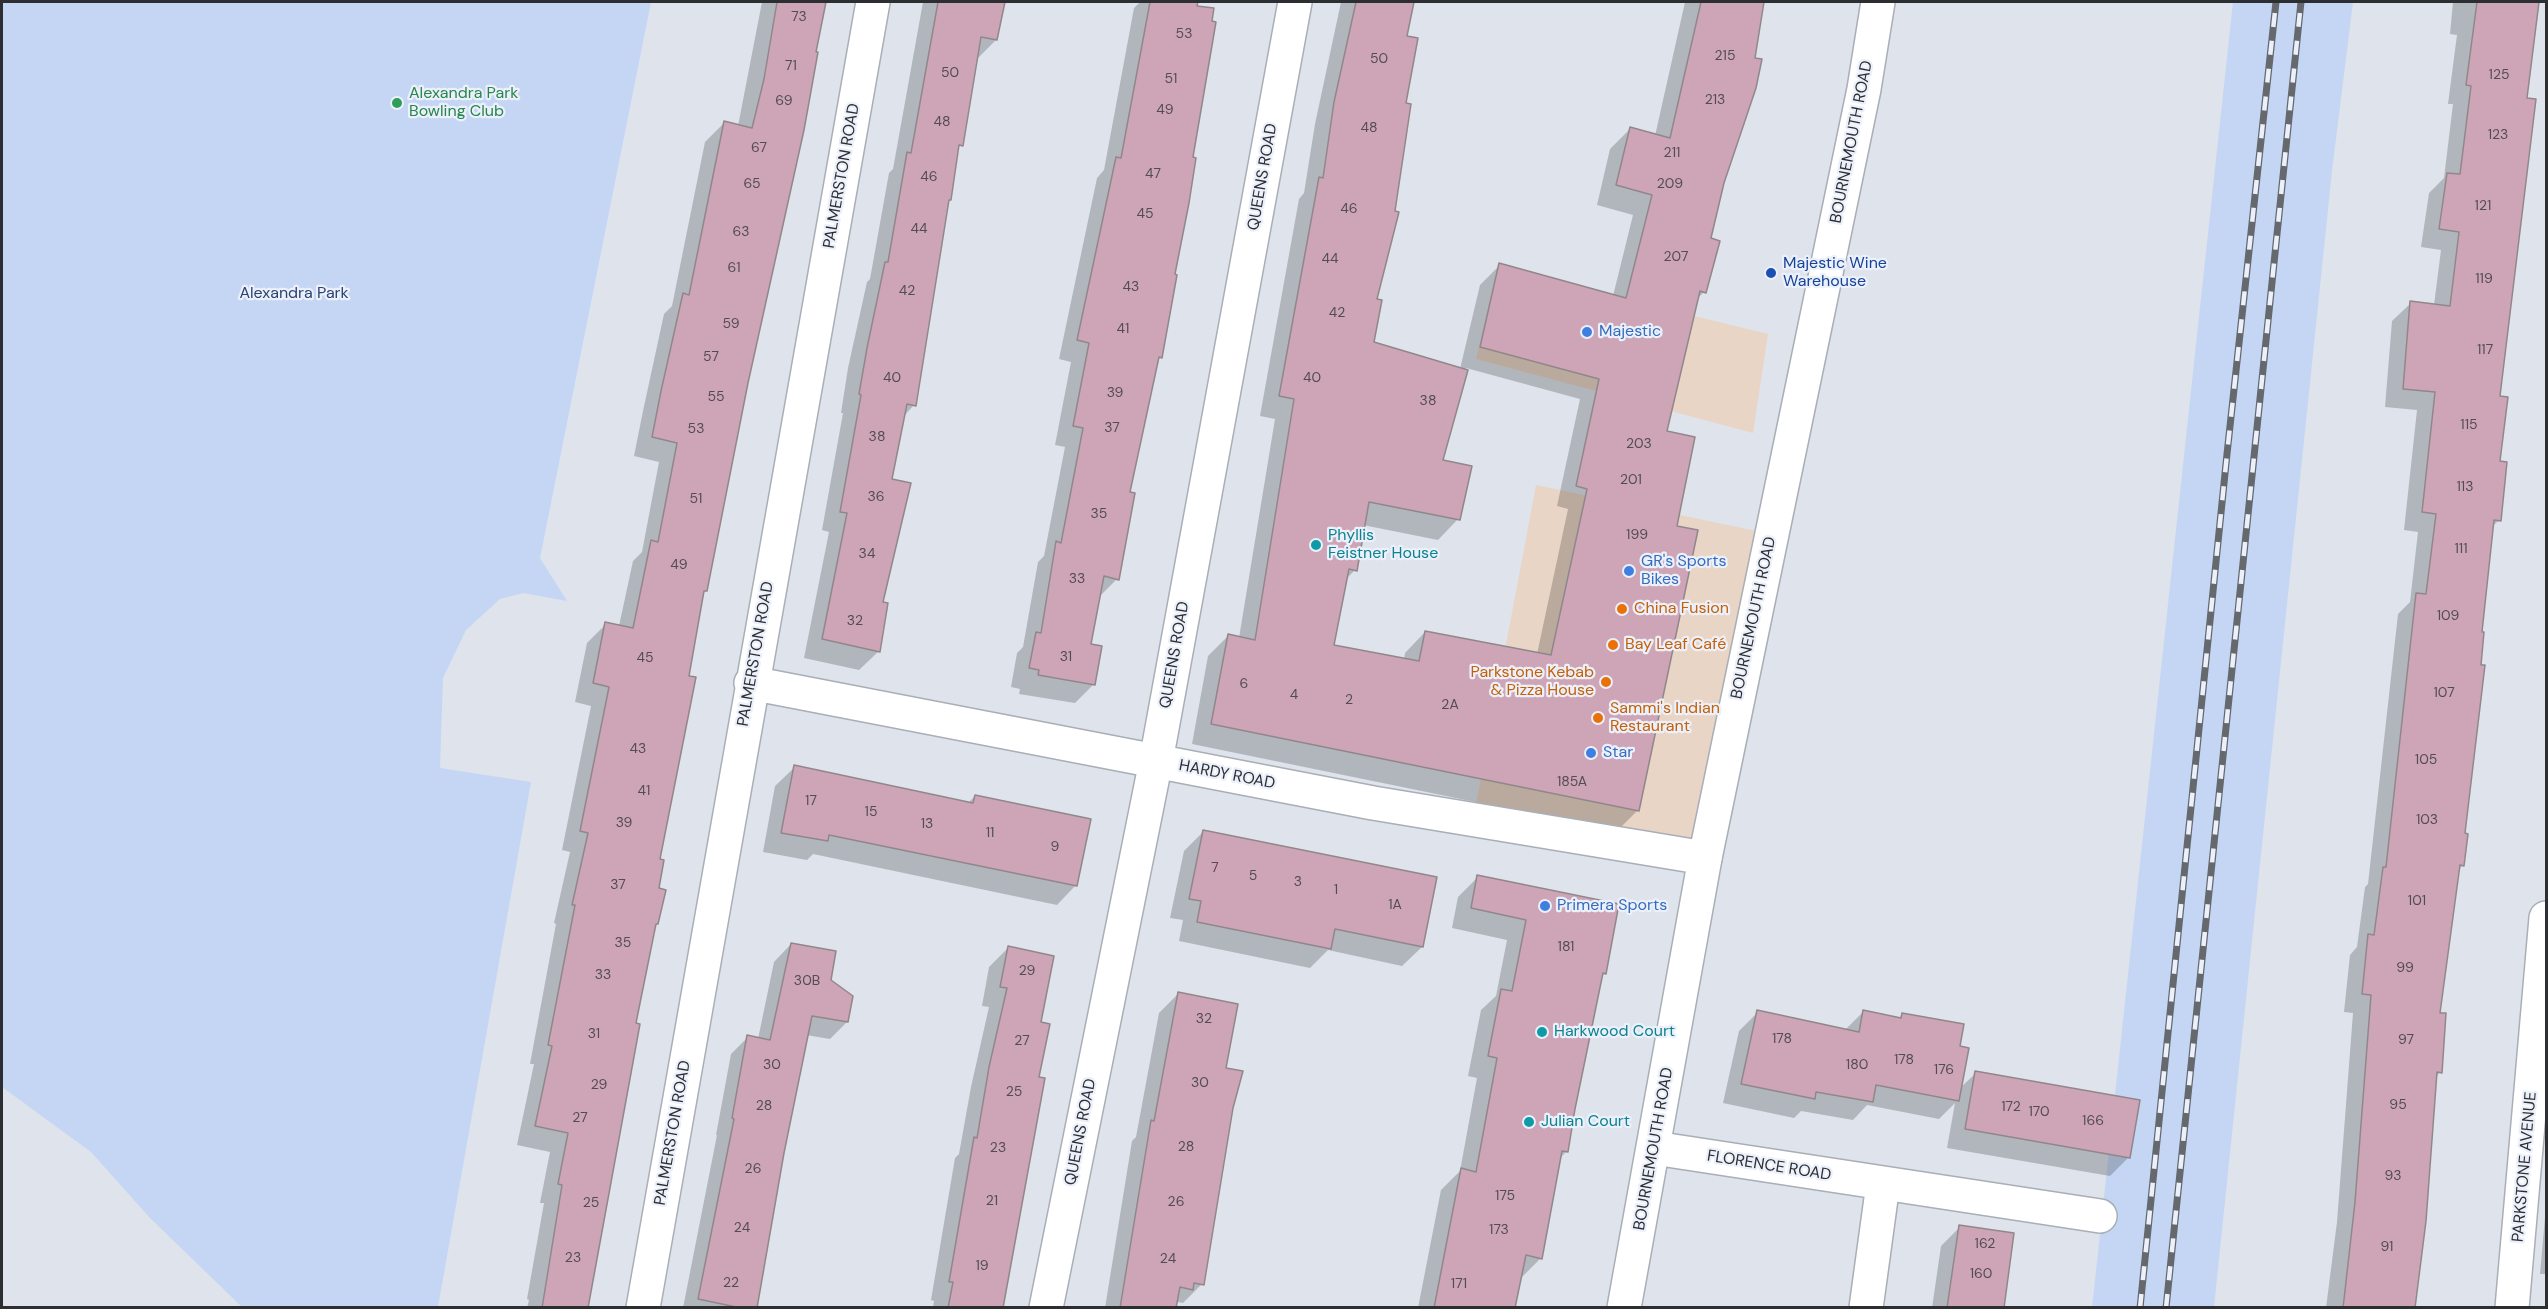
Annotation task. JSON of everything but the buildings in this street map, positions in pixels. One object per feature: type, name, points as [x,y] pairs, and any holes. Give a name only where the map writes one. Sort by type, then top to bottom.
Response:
[{"type":"main road","name":"PALMERSTON ROAD","points":[[643,1308],[751,683],[873,2]]},
{"type":"main road","name":"QUEENS ROAD","points":[[1046,1308],[1156,761],[1295,2]]},
{"type":"main road","name":"BOURNEMOUTH ROAD","points":[[1624,1308],[1705,858],[1864,89],[1878,2]]},
{"type":"main road","name":"HARDY ROAD","points":[[751,683],[1373,803],[1705,858]]},
{"type":"main road","name":"PARKSTONE AVENUE","points":[[2512,1308],[2546,933]]},
{"type":"main road","name":"FLORENCE ROAD","points":[[1654,1148],[2100,1216]]},
{"type":"main road","points":[[1866,1308],[1883,1184]]},
{"type":"shaded area","name":"Majestic","points":[[1499,263],[1768,334],[1753,433],[1476,359]]},
{"type":"shaded area","points":[[1536,485],[1771,534],[1705,858],[1473,820]]},
{"type":"green space","name":"Alexandra Park","points":[[2,2],[651,2],[540,558],[567,601],[523,593],[500,599],[466,630],[443,678],[440,768],[531,782],[438,1307],[242,1307],[150,1218],[91,1152],[2,1087]]},
{"type":"green space","points":[[2233,2],[2353,2],[2332,171],[2214,1307],[2092,1308]]},
{"type":"railway","points":[[2140,1308],[2227,454],[2276,2]]},
{"type":"railway","points":[[2166,1308],[2301,2]]},
{"type":"place","name":"Alexandra Park Bowling Club","points":[[397,103]]},
{"type":"place","name":"Majestic Wine Warehouse","points":[[1771,273]]},
{"type":"place","name":"Majestic","points":[[1587,332]]},
{"type":"place","name":"Phyllis Feistner House","points":[[1316,545]]},
{"type":"place","name":"GR's Sports Bikes","points":[[1629,571]]},
{"type":"place","name":"China Fusion","points":[[1622,609]]},
{"type":"place","name":"Bay Leaf Café","points":[[1613,645]]},
{"type":"place","name":"Parkstone Kebab & Pizza House","points":[[1606,682]]},
{"type":"place","name":"Sammi's Indian Restaurant","points":[[1598,718]]},
{"type":"place","name":"Star","points":[[1591,753]]},
{"type":"place","name":"Primera Sports","points":[[1545,906]]},
{"type":"place","name":"Harkwood Court","points":[[1542,1032]]},
{"type":"place","name":"Julian Court","points":[[1529,1122]]}]
